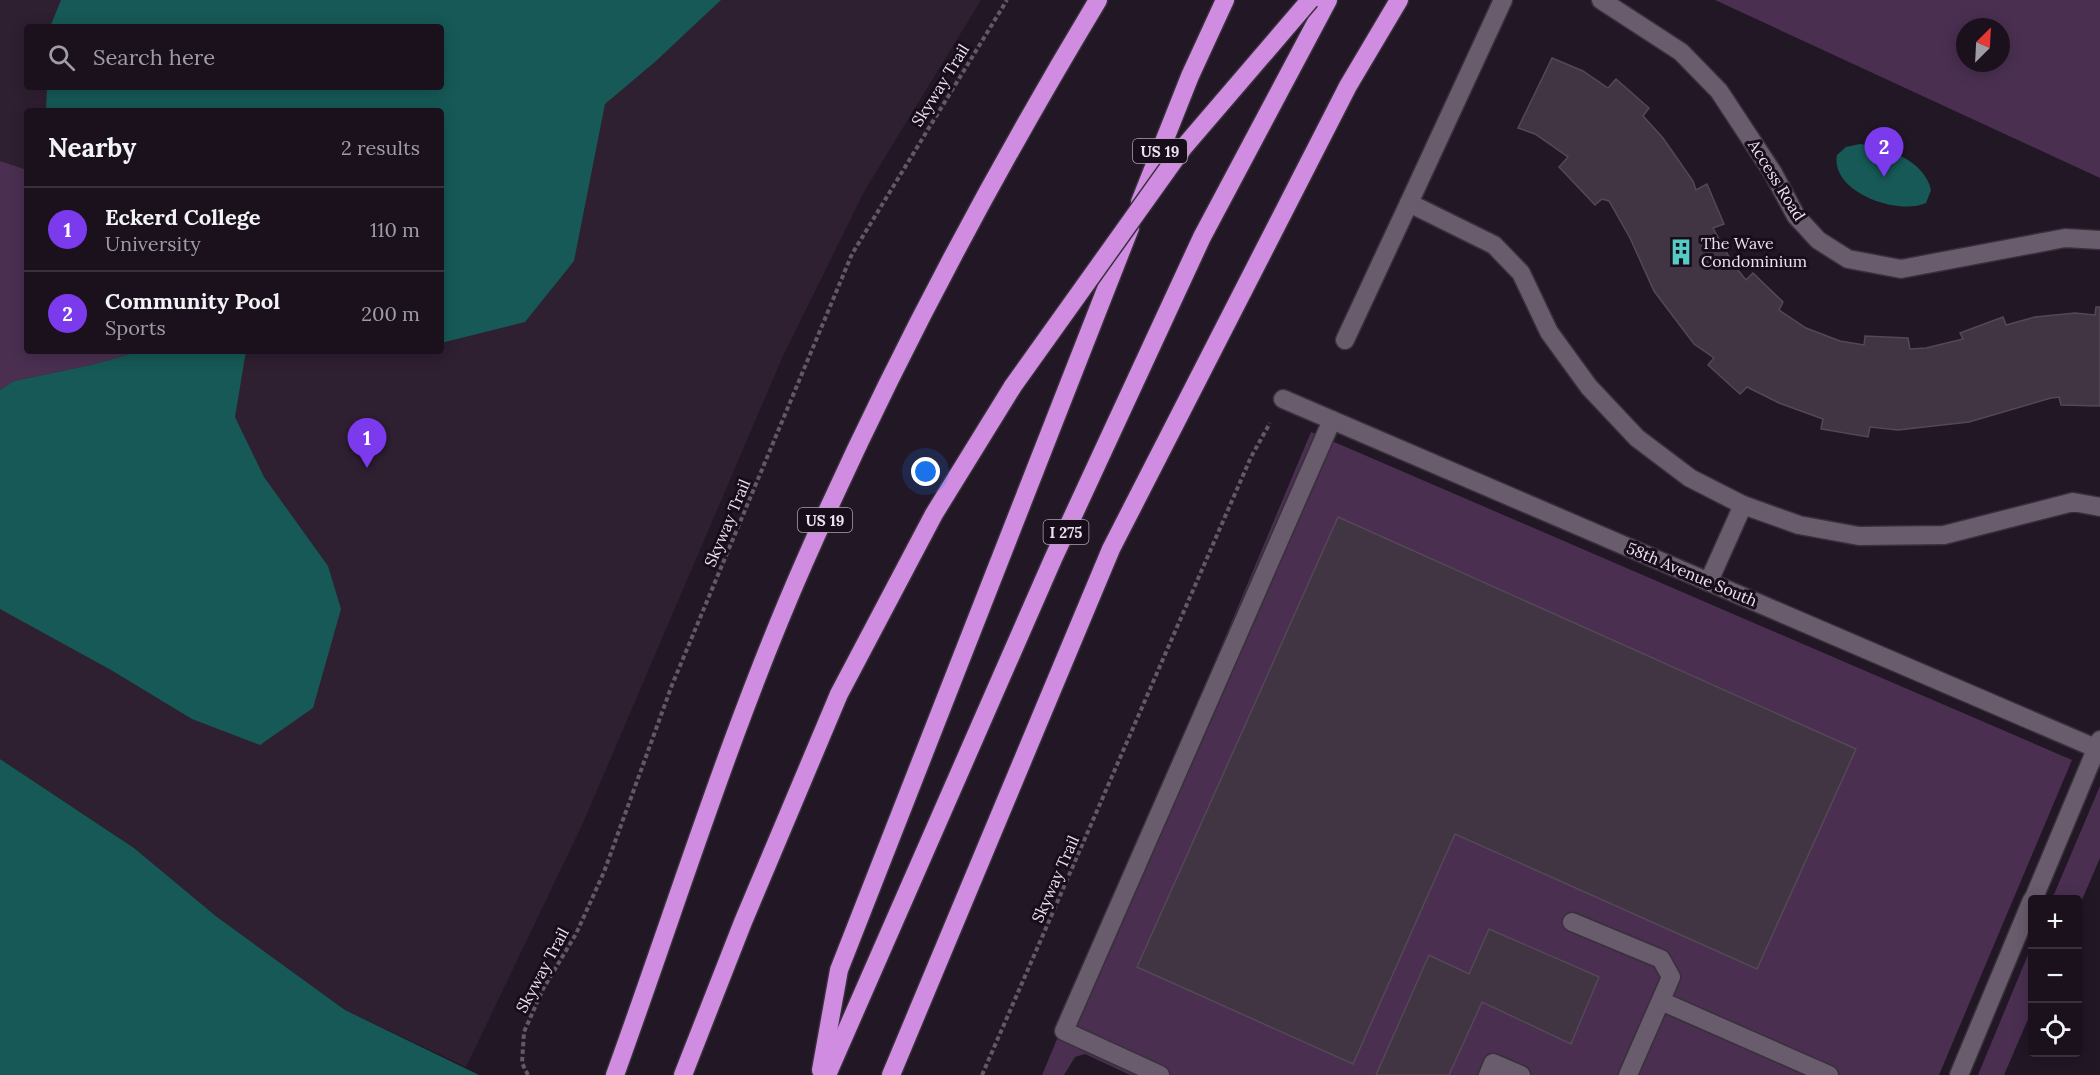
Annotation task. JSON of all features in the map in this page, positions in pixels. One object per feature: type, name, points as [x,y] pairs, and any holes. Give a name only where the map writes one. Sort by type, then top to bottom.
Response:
[{"type":"highway","name":"US 19","points":[[616,1072],[742,719],[804,564],[876,410],[961,244],[1039,99],[1098,0]]},
{"type":"highway","name":"US 19","points":[[820,1075],[839,970],[1190,76],[1225,0]]},
{"type":"highway","points":[[683,1075],[743,921],[839,694],[934,514],[1013,386],[1183,148],[1310,0]]},
{"type":"highway","name":"I 275","points":[[827,1075],[1053,559],[1202,237],[1328,0]]},
{"type":"highway","points":[[891,1075],[1112,549],[1348,86],[1399,0]]},
{"type":"street","points":[[1345,340],[1503,0]]},
{"type":"street","name":"Access Road","points":[[1601,0],[1681,52],[1719,91],[1773,172],[1796,216],[1818,240],[1848,259],[1901,269],[2065,238],[2100,240]]},
{"type":"street","points":[[1409,203],[1494,245],[1521,273],[1549,332],[1589,387],[1637,438],[1690,478],[1743,505],[1799,525],[1859,536],[1944,535],[2073,502],[2100,507]]},
{"type":"street","name":"58th Avenue South","points":[[1283,399],[2099,746]]},
{"type":"street","points":[[1160,1075],[1064,1031],[1332,420]]},
{"type":"street","points":[[1709,582],[1743,505]]},
{"type":"street","points":[[2035,895],[2099,746]]},
{"type":"street","points":[[1959,1075],[2028,912]]},
{"type":"street","points":[[1572,922],[1661,959],[1671,977],[1628,1075]]},
{"type":"street","points":[[1660,1001],[1829,1075]]},
{"type":"street","points":[[1488,1075],[1493,1063],[1521,1075]]},
{"type":"path","name":"Skyway Trail","points":[[528,1075],[522,1063],[524,1032],[543,989],[576,934],[604,872],[672,685],[852,254],[1008,0]]},
{"type":"path","name":"Skyway Trail","points":[[982,1075],[1251,457],[1283,399]]},
{"type":"shaded area","points":[[0,0],[981,0],[865,190],[783,356],[583,823],[466,1067],[345,1010],[217,917],[134,848],[0,759]]},
{"type":"shaded area","points":[[61,0],[721,0],[656,61],[605,104],[574,261],[525,322],[444,342],[444,108],[46,108],[47,90],[444,90],[444,24],[51,24]]},
{"type":"shaded area","points":[[1715,0],[2100,0],[2100,178]]},
{"type":"shaded area","points":[[1860,144],[1892,152],[1913,163],[1927,180],[1931,190],[1926,203],[1899,206],[1868,198],[1855,190],[1844,180],[1838,168],[1837,155],[1846,147]]},
{"type":"shaded area","points":[[0,161],[24,169],[24,354],[130,354],[91,365],[14,381],[0,390]]},
{"type":"shaded area","points":[[130,354],[246,354],[235,417],[264,477],[328,566],[341,609],[313,708],[260,745],[192,719],[111,670],[0,609],[0,390],[14,381],[91,365]]},
{"type":"shaded area","points":[[1311,432],[2072,760],[1939,1075],[1130,1075],[1085,1054],[1075,1057],[1064,1075],[1042,1075]]},
{"type":"shaded area","points":[[0,759],[134,848],[217,917],[345,1010],[479,1075],[0,1075]]},
{"type":"shaded area","points":[[2100,786],[2100,858],[2082,900],[2082,895],[2054,895]]},
{"type":"shaded area","points":[[2028,955],[2028,1019],[2004,1075],[1978,1075]]},
{"type":"building","name":"The Wave Condominium","points":[[1552,58],[1583,71],[1608,88],[1616,79],[1649,108],[1643,116],[1663,138],[1693,181],[1696,190],[1707,184],[1724,224],[1713,228],[1733,264],[1746,280],[1753,273],[1783,302],[1779,310],[1806,328],[1840,341],[1864,345],[1865,336],[1908,338],[1910,349],[1926,348],[1963,339],[1960,333],[2003,317],[2006,325],[2035,317],[2075,313],[2095,315],[2096,307],[2100,307],[2100,406],[2061,405],[2059,397],[2051,398],[1969,422],[1898,430],[1870,427],[1868,437],[1821,429],[1823,419],[1779,403],[1747,387],[1740,394],[1708,365],[1714,358],[1694,344],[1654,291],[1630,238],[1609,201],[1602,199],[1595,205],[1559,167],[1568,157],[1535,134],[1518,128]]},
{"type":"building","points":[[1338,517],[1856,749],[1757,969],[1455,834],[1353,1064],[1137,967]]},
{"type":"building","points":[[1489,929],[1599,977],[1571,1044],[1482,1002],[1449,1075],[1376,1075],[1429,955],[1469,974]]},
{"type":"place","name":"Community Pool","points":[[1884,177]]},
{"type":"place","name":"The Wave Condominium","points":[[1681,252]]},
{"type":"place","name":"Eckerd College","points":[[367,468]]}]
